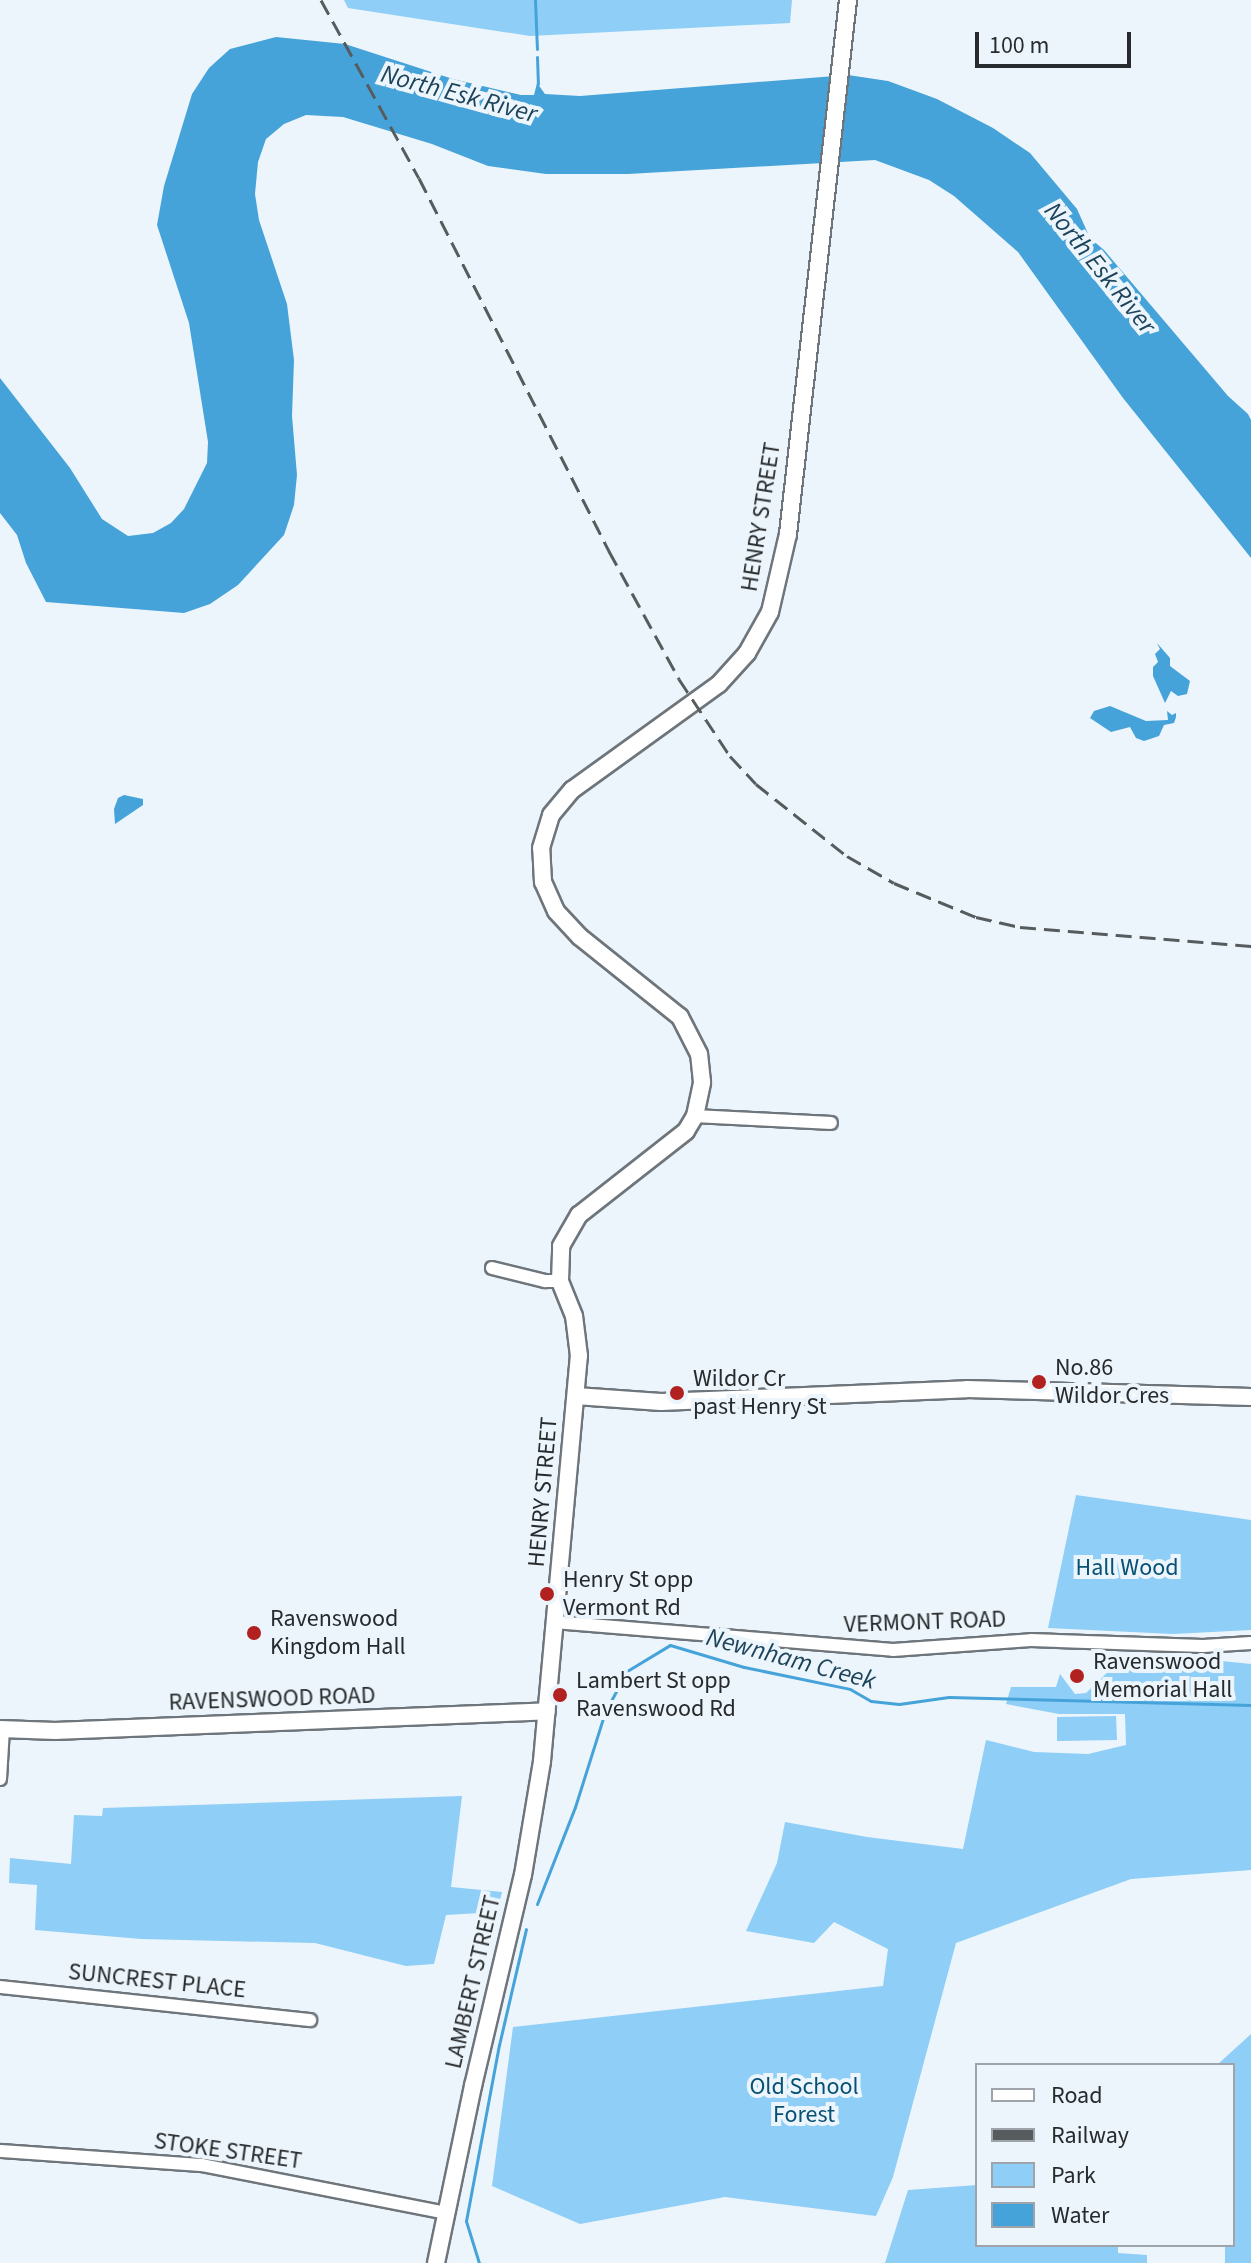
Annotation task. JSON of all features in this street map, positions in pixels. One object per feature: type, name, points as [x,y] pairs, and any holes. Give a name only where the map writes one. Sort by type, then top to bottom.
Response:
[{"type":"street","name":"HENRY STREET","points":[[547,1711],[576,1396],[578,1332],[560,1281],[561,1246],[572,1224],[670,1147],[695,1116],[702,1068],[687,1027],[669,1006],[580,937],[556,911],[543,882],[541,848],[551,815],[566,796],[719,684],[747,653],[770,612],[788,534],[847,7]]},
{"type":"street","points":[[695,1116],[831,1123]]},
{"type":"street","points":[[492,1268],[545,1281],[560,1281]]},
{"type":"street","points":[[576,1396],[661,1402],[967,1389],[1251,1397]]},
{"type":"street","name":"VERMONT ROAD","points":[[554,1622],[893,1650],[1031,1640],[1203,1646],[1251,1643]]},
{"type":"street","name":"RAVENSWOOD ROAD","points":[[2,1729],[56,1731],[547,1711]]},
{"type":"street","name":"LAMBERT STREET","points":[[436,2263],[523,1875],[547,1711]]},
{"type":"street","points":[[0,1779],[2,1729]]},
{"type":"street","name":"SUNCREST PLACE","points":[[0,1987],[310,2020]]},
{"type":"street","name":"STOKE STREET","points":[[0,2151],[202,2165],[446,2213]]},
{"type":"green space","points":[[344,0],[792,0],[790,23],[530,36],[348,8]]},
{"type":"green space","name":"Hall Wood","points":[[1076,1495],[1251,1520],[1251,1630],[1173,1634],[1048,1628]]},
{"type":"green space","name":"Old School Forest","points":[[1212,1660],[1251,1664],[1251,1870],[1131,1879],[956,1943],[893,2177],[876,2216],[725,2197],[580,2224],[492,2186],[513,2027],[883,1986],[888,1949],[834,1922],[814,1943],[746,1931],[777,1863],[785,1822],[867,1837],[963,1849],[986,1740],[1034,1752],[1088,1754],[1126,1745],[1125,1714],[1059,1714],[1006,1704],[1011,1687],[1056,1687],[1060,1674],[1075,1694],[1086,1693],[1116,1664]]},
{"type":"green space","points":[[1116,1716],[1117,1740],[1057,1741],[1057,1717]]},
{"type":"green space","points":[[462,1796],[451,1887],[502,1892],[497,1912],[446,1915],[434,1964],[406,1966],[315,1943],[141,1939],[35,1930],[37,1885],[9,1883],[10,1858],[71,1864],[74,1815],[102,1816],[103,1808]]},
{"type":"green space","points":[[1251,2034],[1251,2263],[1225,2263],[1225,2247],[1235,2247],[1235,2063],[1219,2063]]},
{"type":"green space","points":[[975,2185],[975,2247],[1118,2247],[1118,2253],[1147,2255],[1147,2263],[885,2263],[908,2190]]},
{"type":"water","name":"North Esk River","points":[[276,37],[345,44],[453,79],[521,95],[534,95],[537,83],[545,94],[580,96],[848,75],[888,81],[937,99],[993,128],[1030,153],[1077,209],[1090,238],[1104,250],[1228,396],[1248,414],[1251,420],[1251,558],[1123,398],[1018,252],[954,196],[929,180],[875,160],[628,174],[546,174],[488,166],[432,144],[343,117],[306,115],[284,124],[266,139],[258,162],[255,194],[259,220],[287,304],[294,360],[292,416],[297,475],[294,505],[284,535],[238,585],[210,604],[184,613],[46,602],[26,563],[17,535],[0,513],[0,378],[70,468],[102,519],[128,536],[153,533],[171,523],[184,509],[207,463],[208,442],[189,323],[157,225],[164,186],[192,94],[209,68],[230,49]]},
{"type":"water","points":[[1157,643],[1170,658],[1170,666],[1190,681],[1187,694],[1178,696],[1171,691],[1165,703],[1153,676],[1153,667],[1158,662],[1155,654],[1160,649]]},
{"type":"water","points":[[1110,706],[1146,721],[1168,720],[1167,711],[1172,715],[1176,713],[1176,717],[1174,723],[1164,725],[1159,736],[1144,741],[1136,738],[1130,727],[1111,732],[1090,718],[1094,711]]},
{"type":"water","points":[[124,795],[143,799],[143,805],[115,824],[114,809],[118,798]]},
{"type":"waterway","points":[[535,0],[537,49]]},
{"type":"waterway","points":[[537,57],[538,84]]},
{"type":"waterway","name":"Newnham Creek","points":[[537,1904],[575,1807],[605,1712],[627,1671],[670,1645],[744,1667],[850,1689],[871,1701],[899,1704],[949,1697],[1251,1705]]},
{"type":"waterway","name":"Newnham Creek","points":[[479,2263],[466,2221],[499,2045],[526,1929]]},
{"type":"railway","points":[[321,0],[419,178],[609,551],[679,679],[730,756],[756,784],[847,856],[894,883],[976,917],[1020,927],[1251,946]]},
{"type":"place","name":"No.86 Wildor Cres","points":[[1039,1382]]},
{"type":"place","name":"Wildor Cr past Henry St","points":[[677,1393]]},
{"type":"place","name":"Henry St opp Vermont Rd","points":[[547,1594]]},
{"type":"place","name":"Ravenswood Kingdom Hall","points":[[254,1633]]},
{"type":"place","name":"Ravenswood Memorial Hall","points":[[1077,1676]]},
{"type":"place","name":"Lambert St opp Ravenswood Rd","points":[[560,1695]]}]
